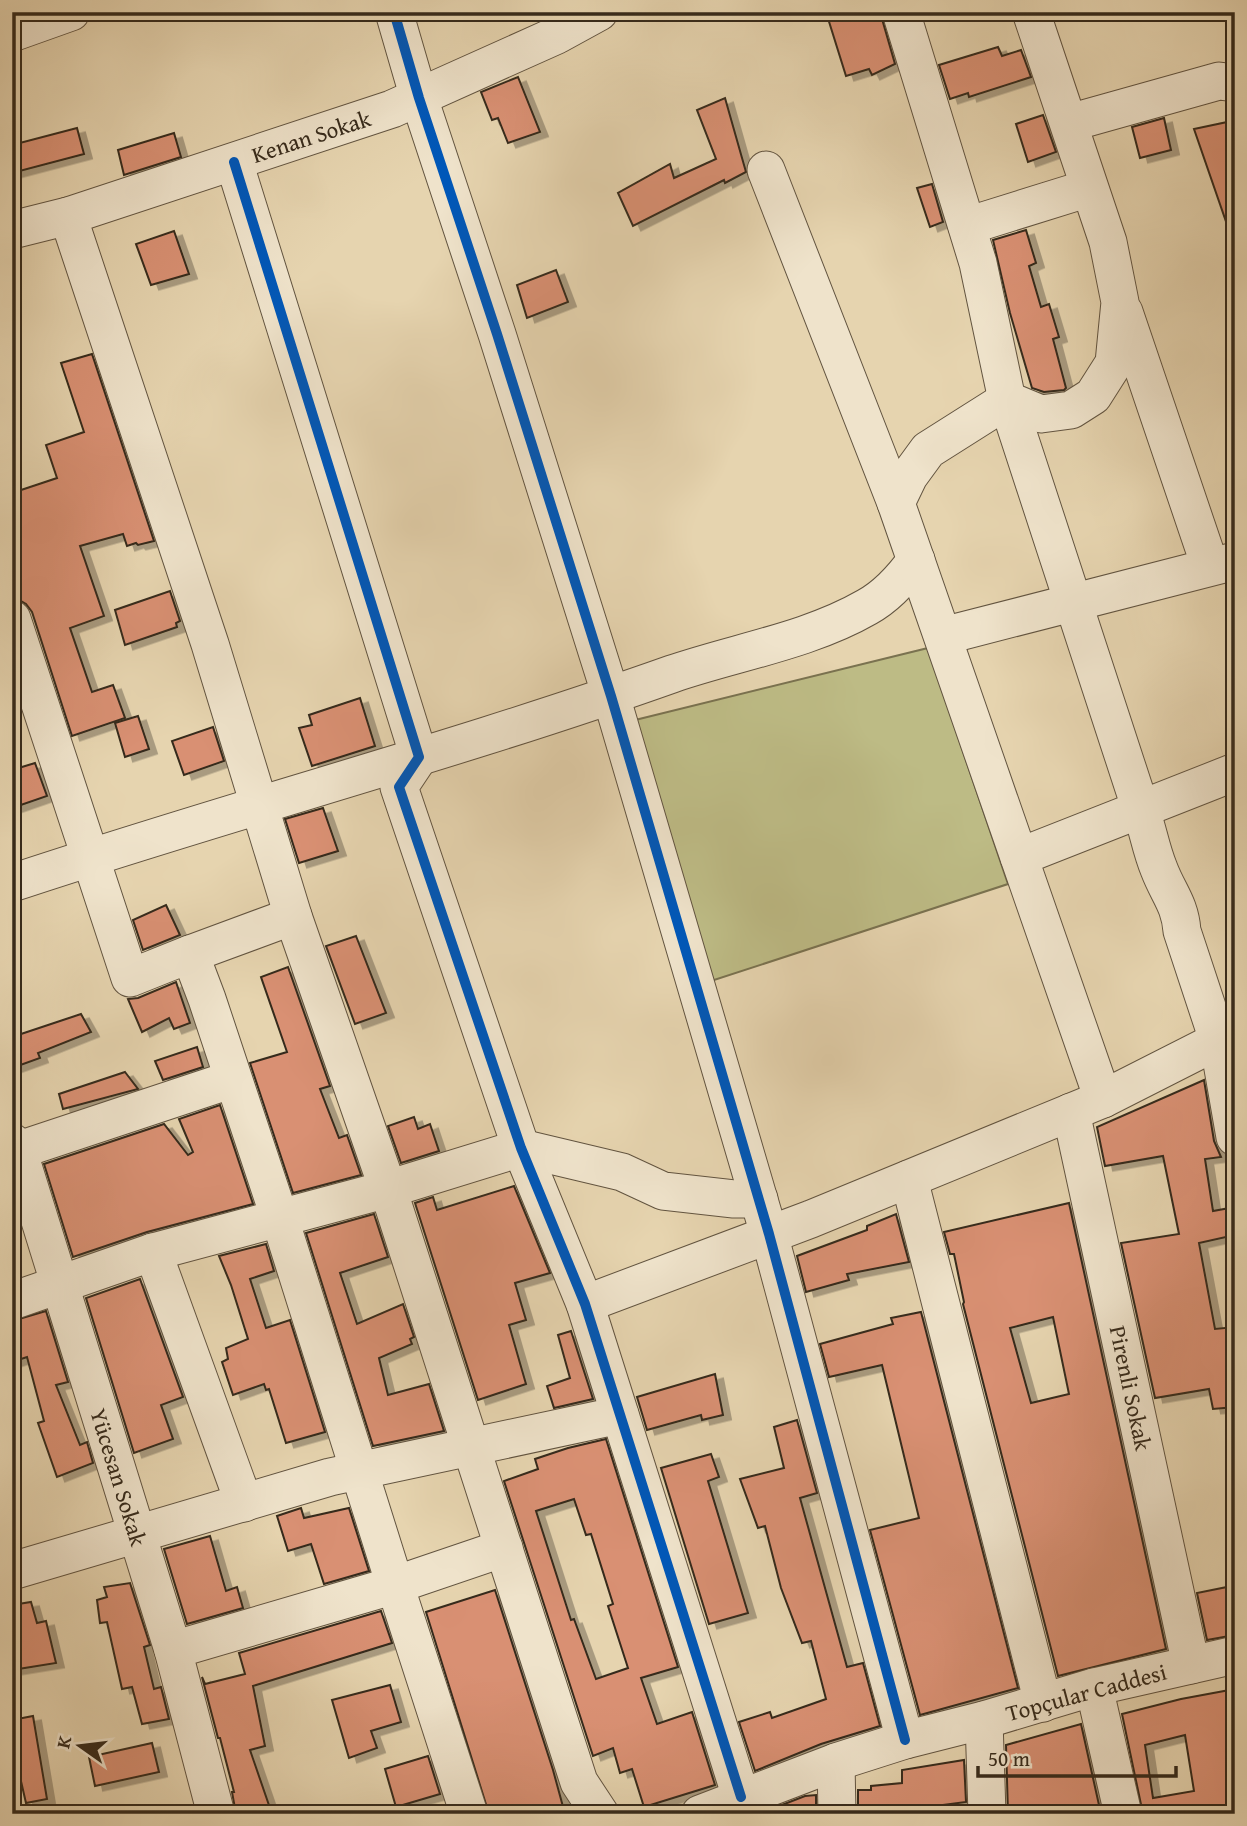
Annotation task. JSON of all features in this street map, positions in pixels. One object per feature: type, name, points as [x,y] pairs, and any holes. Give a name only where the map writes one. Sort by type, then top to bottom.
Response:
[{"type":"street","points":[[12,33],[71,12]]},
{"type":"street","points":[[394,12],[419,98],[497,334],[611,696],[769,1234],[905,1740]]},
{"type":"street","name":"Kenan Sokak","points":[[12,230],[68,216],[392,109],[557,35],[599,12]]},
{"type":"street","points":[[901,12],[978,262],[1007,401],[1142,810],[1150,846],[1160,873],[1181,914],[1182,931],[1226,1036],[1235,1137]]},
{"type":"street","points":[[943,636],[1223,564],[1121,302],[1108,242],[1031,12]]},
{"type":"street","points":[[1069,123],[1219,81],[1235,83]]},
{"type":"street","points":[[234,162],[419,757]]},
{"type":"street","name":"Pirenli Sokak","points":[[765,170],[896,503],[1019,857],[1087,1105],[1191,1665]]},
{"type":"street","points":[[967,226],[1089,188]]},
{"type":"street","points":[[68,216],[210,644],[293,916],[388,1189],[579,1782],[600,1814]]},
{"type":"street","points":[[1007,401],[1041,414],[1071,410],[1093,396],[1114,362],[1121,302]]},
{"type":"street","points":[[896,503],[909,476],[928,450],[1007,401]]},
{"type":"street","points":[[12,883],[825,628],[869,607],[895,585],[916,560]]},
{"type":"street","points":[[12,619],[130,978],[293,916]]},
{"type":"street","points":[[419,757],[399,787],[521,1148],[585,1304],[741,1797]]},
{"type":"street","points":[[1019,857],[1235,772]]},
{"type":"street","points":[[190,954],[279,1216],[469,1814]]},
{"type":"street","points":[[585,1304],[909,1179],[1087,1105],[1226,1036]]},
{"type":"street","points":[[14,1147],[233,1079]]},
{"type":"street","name":"Yücesan Sokak","points":[[14,1147],[23,1166],[173,1650],[216,1814]]},
{"type":"street","points":[[12,1301],[153,1252],[279,1216],[388,1189],[521,1148],[622,1172],[663,1191],[759,1199]]},
{"type":"street","points":[[909,1179],[1043,1703]]},
{"type":"street","points":[[153,1252],[244,1503]]},
{"type":"street","points":[[12,1571],[359,1470],[620,1415]]},
{"type":"street","points":[[173,1650],[395,1585],[504,1548]]},
{"type":"street","name":"Topçular Caddesi","points":[[699,1814],[836,1762],[905,1740],[1094,1687],[1235,1655]]},
{"type":"street","points":[[1094,1687],[1123,1814]]},
{"type":"street","points":[[984,1720],[987,1814]]},
{"type":"street","points":[[836,1762],[837,1814]]},
{"type":"shaded area","points":[[928,648],[1008,884],[711,981],[627,722]]},
{"type":"building","points":[[826,12],[880,12],[895,64],[872,75],[869,69],[846,76]]},
{"type":"building","points":[[998,47],[1002,56],[1021,50],[1031,77],[969,97],[968,93],[950,99],[939,65]]},
{"type":"building","points":[[518,77],[540,132],[508,143],[498,118],[492,120],[481,92]]},
{"type":"building","points":[[725,98],[746,172],[725,183],[724,180],[633,226],[618,193],[670,164],[674,178],[716,159],[697,110]]},
{"type":"building","points":[[1043,115],[1056,152],[1028,162],[1016,124]]},
{"type":"building","points":[[1164,118],[1171,150],[1140,158],[1132,127]]},
{"type":"building","points":[[1232,121],[1235,132],[1235,235],[1231,236],[1194,129]]},
{"type":"building","points":[[77,128],[84,154],[12,173],[12,145]]},
{"type":"building","points":[[174,133],[181,157],[124,175],[118,150]]},
{"type":"building","points":[[932,184],[943,222],[930,227],[917,188]]},
{"type":"building","points":[[1026,230],[1036,263],[1029,266],[1041,307],[1049,304],[1059,337],[1053,339],[1066,388],[1064,390],[1044,392],[1032,388],[1010,313],[993,240]]},
{"type":"building","points":[[174,231],[189,274],[151,285],[136,244]]},
{"type":"building","points":[[556,270],[568,302],[527,318],[517,285]]},
{"type":"building","points":[[92,354],[154,541],[127,546],[123,534],[80,546],[104,616],[70,628],[92,692],[113,685],[125,718],[72,736],[32,612],[21,601],[12,575],[12,493],[57,478],[46,445],[84,432],[61,363]]},
{"type":"building","points":[[170,591],[180,621],[176,623],[177,627],[125,645],[115,610]]},
{"type":"building","points":[[360,698],[375,746],[312,766],[299,728],[312,725],[309,715]]},
{"type":"building","points":[[138,716],[149,749],[125,757],[115,723]]},
{"type":"building","points":[[213,727],[224,761],[184,775],[172,741]]},
{"type":"building","points":[[35,763],[47,796],[12,808],[12,770]]},
{"type":"building","points":[[323,808],[338,851],[299,863],[285,819]]},
{"type":"building","points":[[166,905],[180,935],[143,950],[133,920]]},
{"type":"building","points":[[356,936],[386,1013],[355,1024],[326,946]]},
{"type":"building","points":[[288,967],[330,1086],[320,1089],[339,1138],[347,1135],[361,1175],[293,1193],[250,1063],[287,1052],[261,977]]},
{"type":"building","points":[[176,982],[190,1023],[174,1029],[169,1018],[142,1032],[128,999],[138,998]]},
{"type":"building","points":[[81,1014],[91,1032],[38,1053],[40,1058],[12,1068],[12,1037]]},
{"type":"building","points":[[197,1047],[203,1067],[163,1080],[155,1061]]},
{"type":"building","points":[[125,1072],[138,1089],[63,1109],[59,1094]]},
{"type":"building","points":[[1204,1080],[1214,1141],[1221,1157],[1205,1159],[1213,1211],[1235,1207],[1235,1235],[1199,1243],[1215,1329],[1235,1327],[1235,1407],[1213,1409],[1209,1389],[1155,1398],[1121,1243],[1179,1234],[1163,1156],[1105,1166],[1097,1127]]},
{"type":"building","points":[[220,1105],[253,1204],[147,1232],[73,1257],[44,1164],[164,1124],[188,1155],[193,1152],[179,1119]]},
{"type":"building","points":[[414,1117],[418,1129],[430,1124],[439,1151],[401,1163],[388,1126]]},
{"type":"building","points":[[514,1186],[550,1273],[515,1283],[526,1320],[509,1325],[526,1384],[478,1400],[415,1203],[433,1197],[437,1210]]},
{"type":"building","points":[[1069,1203],[1166,1649],[1058,1676],[963,1304],[954,1254],[950,1254],[944,1232]],"holes":[[[1053,1317],[1069,1394],[1031,1403],[1010,1328]]]},
{"type":"building","points":[[374,1214],[388,1257],[340,1273],[357,1324],[403,1304],[414,1337],[410,1339],[412,1344],[379,1358],[388,1395],[429,1384],[444,1431],[373,1446],[306,1233]]},
{"type":"building","points":[[896,1214],[909,1262],[847,1274],[849,1280],[806,1292],[797,1256],[867,1230],[867,1226]]},
{"type":"building","points":[[266,1244],[274,1271],[250,1279],[266,1328],[290,1320],[325,1432],[286,1443],[269,1389],[266,1390],[264,1384],[233,1395],[222,1362],[228,1359],[226,1348],[248,1339],[219,1256]]},
{"type":"building","points":[[140,1279],[183,1397],[161,1405],[173,1439],[134,1453],[86,1298]]},
{"type":"building","points":[[46,1311],[68,1382],[56,1385],[80,1445],[87,1442],[93,1463],[57,1477],[38,1423],[44,1421],[27,1357],[12,1362],[12,1321]]},
{"type":"building","points":[[921,1312],[1018,1688],[920,1715],[870,1530],[919,1518],[882,1365],[829,1377],[820,1344],[893,1324],[891,1318]]},
{"type":"building","points":[[571,1331],[593,1399],[554,1408],[547,1386],[570,1378],[558,1335]]},
{"type":"building","points":[[715,1374],[723,1415],[702,1420],[701,1415],[647,1430],[637,1397]]},
{"type":"building","points":[[797,1420],[817,1493],[800,1498],[847,1667],[863,1663],[880,1726],[821,1744],[755,1771],[739,1722],[770,1712],[772,1718],[826,1699],[811,1641],[802,1643],[781,1588],[765,1526],[758,1528],[740,1479],[784,1468],[774,1427]]},
{"type":"building","points":[[606,1439],[678,1667],[641,1678],[657,1724],[692,1712],[715,1785],[644,1807],[632,1769],[620,1773],[613,1748],[593,1756],[504,1481],[538,1469],[535,1459]],"holes":[[[574,1499],[586,1535],[591,1534],[613,1604],[608,1606],[628,1668],[596,1679],[574,1619],[571,1620],[536,1511]]]},
{"type":"building","points":[[711,1454],[719,1477],[708,1481],[748,1613],[709,1624],[661,1468]]},
{"type":"building","points":[[301,1508],[304,1518],[349,1508],[369,1571],[324,1584],[311,1544],[288,1551],[277,1516]]},
{"type":"building","points":[[210,1536],[226,1591],[237,1587],[243,1608],[187,1624],[164,1549]]},
{"type":"building","points":[[130,1583],[150,1645],[144,1647],[154,1689],[161,1687],[169,1719],[142,1724],[132,1687],[122,1689],[107,1622],[100,1623],[97,1600],[107,1597],[104,1587]]},
{"type":"building","points":[[1227,1587],[1235,1635],[1207,1640],[1197,1593]]},
{"type":"building","points":[[495,1590],[565,1814],[523,1814],[521,1808],[502,1814],[489,1814],[426,1612]]},
{"type":"building","points":[[31,1602],[37,1623],[46,1621],[56,1663],[12,1670],[12,1605]]},
{"type":"building","points":[[381,1611],[392,1643],[253,1686],[265,1746],[250,1750],[272,1814],[236,1814],[234,1792],[202,1677],[205,1684],[245,1674],[239,1653]]},
{"type":"building","points":[[390,1685],[401,1722],[371,1731],[377,1748],[349,1758],[332,1700]]},
{"type":"building","points":[[1235,1689],[1235,1814],[1143,1814],[1122,1714]],"holes":[[[1185,1735],[1194,1791],[1153,1798],[1145,1745]]]},
{"type":"building","points":[[33,1716],[47,1799],[26,1803],[12,1742],[12,1720]]},
{"type":"building","points":[[1081,1724],[1101,1814],[1008,1814],[1006,1745]]},
{"type":"building","points":[[152,1743],[159,1772],[95,1786],[89,1757]]},
{"type":"building","points":[[428,1756],[440,1794],[396,1807],[385,1769]]},
{"type":"building","points":[[964,1760],[966,1802],[936,1806],[936,1811],[858,1814],[858,1790],[902,1783],[902,1770]]},
{"type":"building","points":[[816,1795],[816,1814],[774,1814],[774,1808],[805,1796]]},
{"type":"cycle path","points":[[394,12],[419,98],[497,334],[611,696],[769,1234],[905,1740]]},
{"type":"cycle path","points":[[234,162],[419,757],[399,787],[521,1148],[585,1304],[741,1797]]}]
